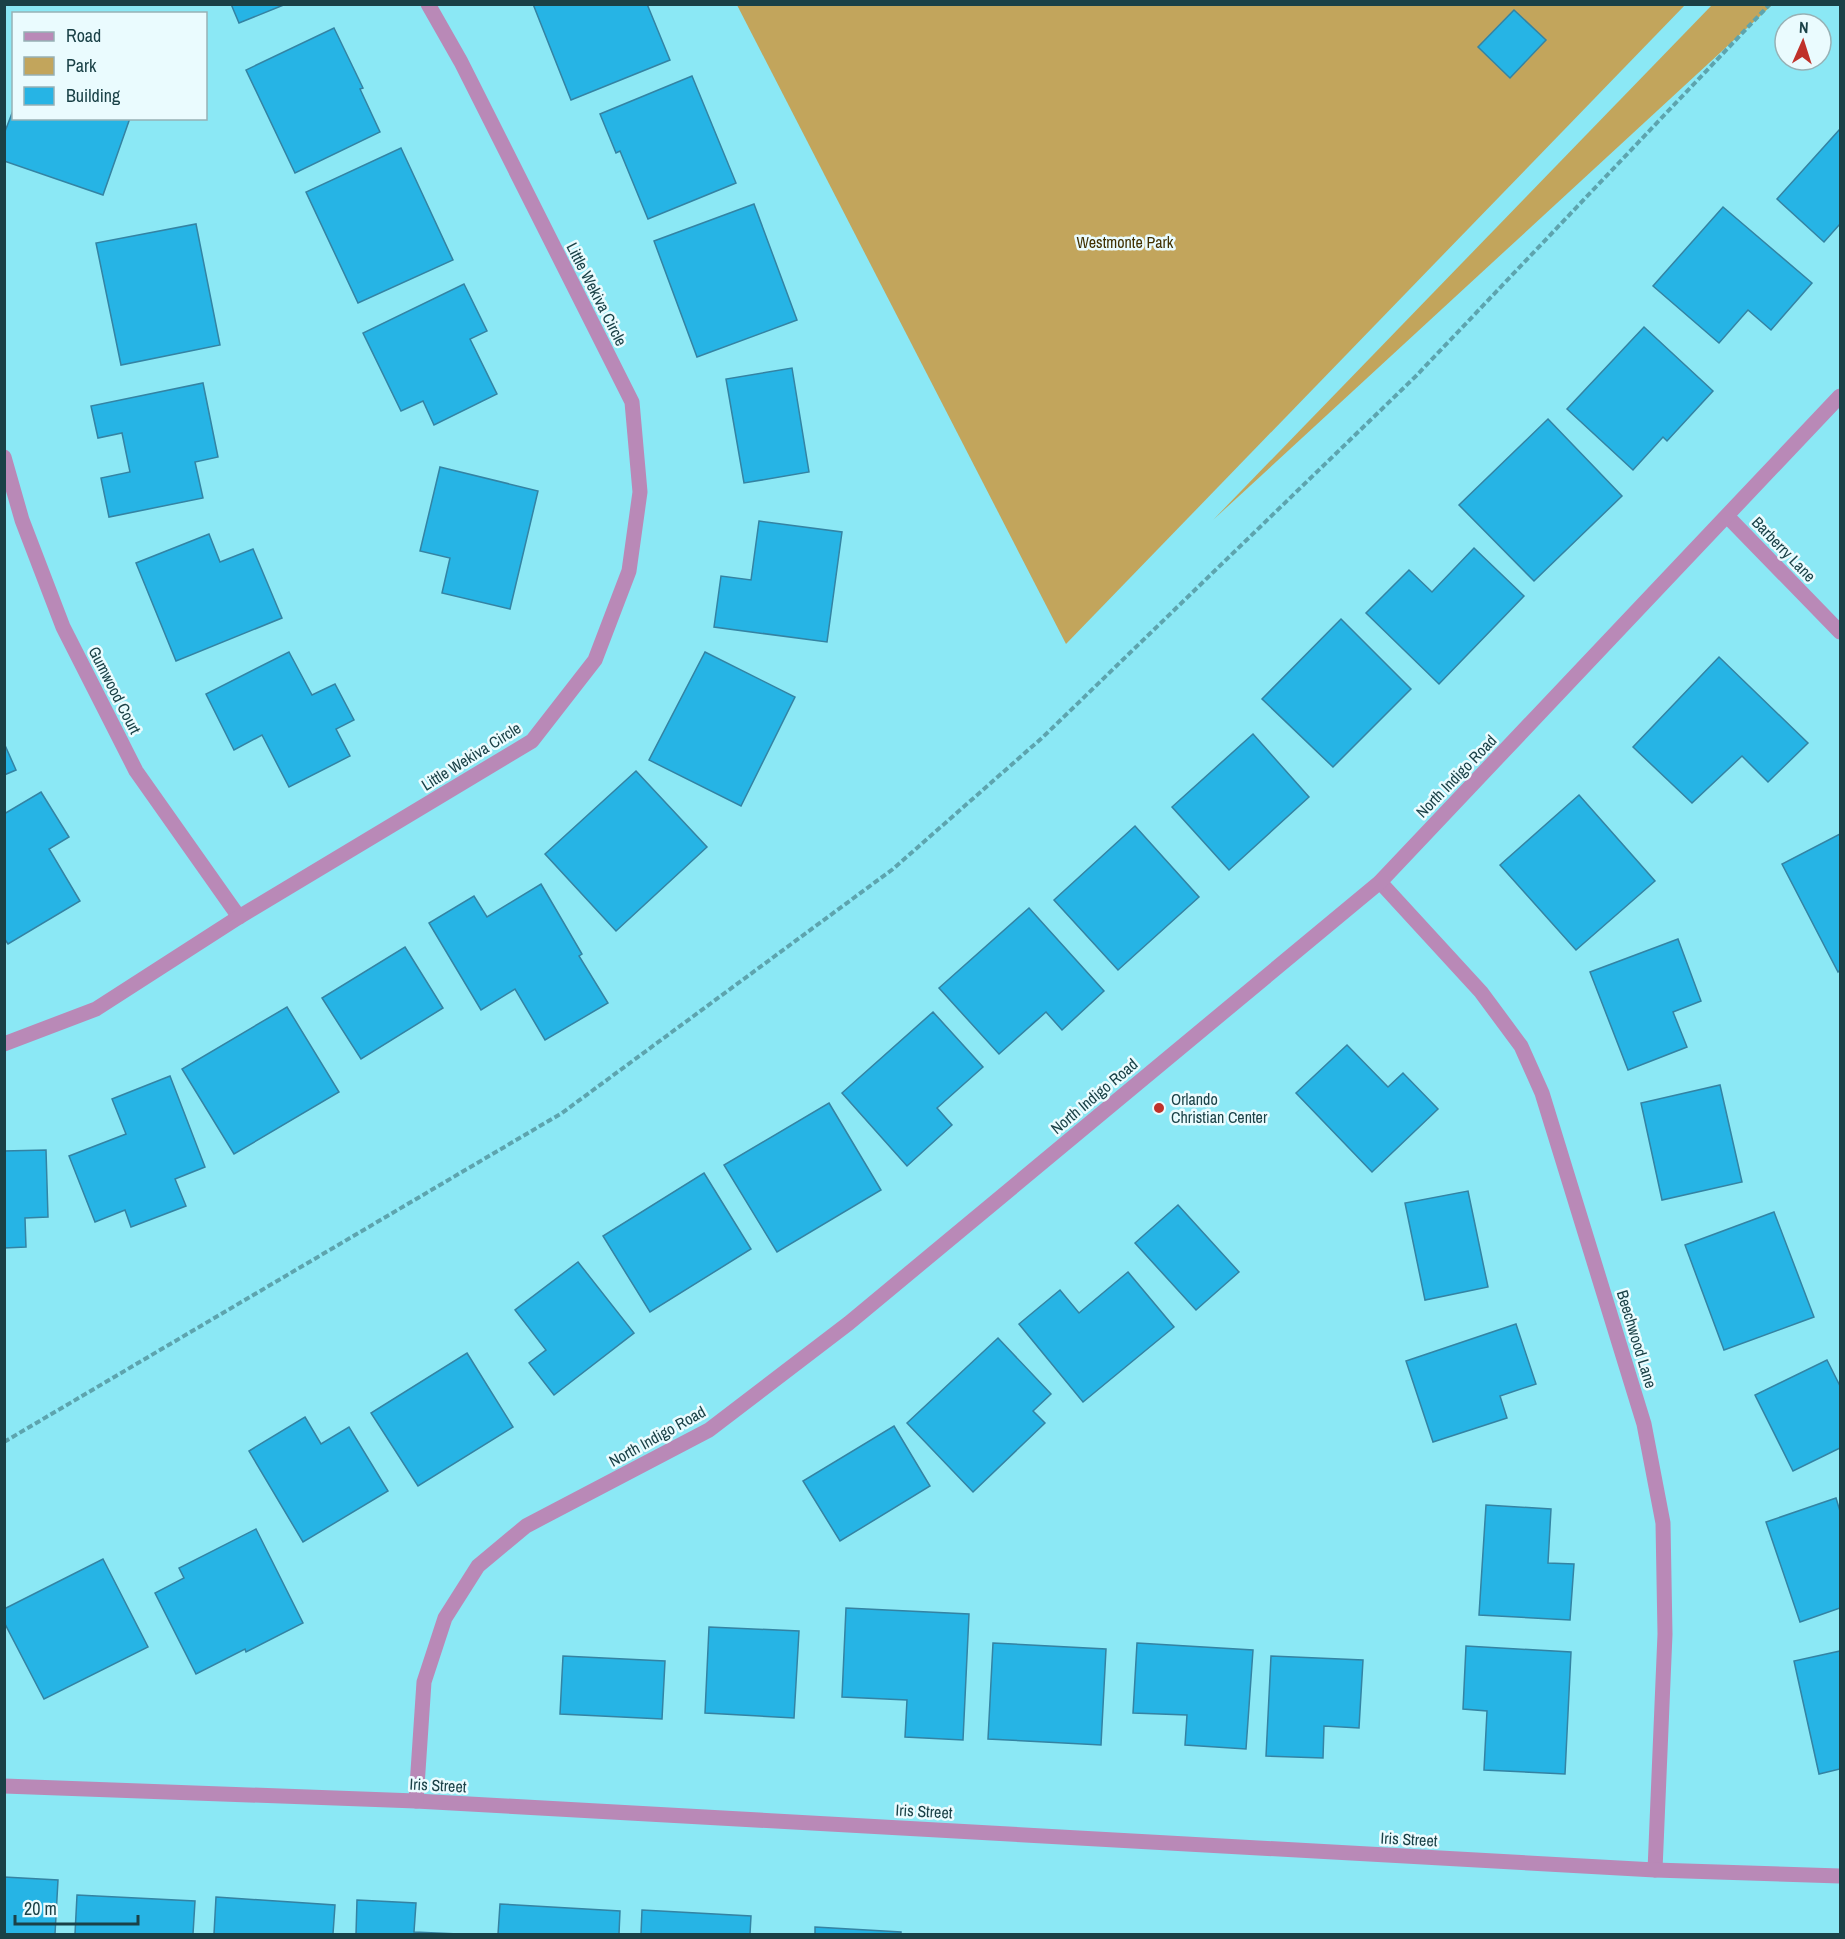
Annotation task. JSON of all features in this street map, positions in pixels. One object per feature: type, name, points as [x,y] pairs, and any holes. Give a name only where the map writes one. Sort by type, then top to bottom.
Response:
[{"type":"street","name":"Little Wekiva Circle","points":[[4,1044],[96,1009],[239,917],[532,741],[595,660],[629,571],[640,492],[632,402],[466,73],[428,4]]},
{"type":"street","name":"North Indigo Road","points":[[416,1801],[424,1682],[445,1618],[478,1566],[526,1526],[709,1430],[849,1323],[1380,882],[1728,517],[1840,396]]},
{"type":"street","name":"Gumwood Court","points":[[4,457],[22,520],[63,627],[130,760],[239,917]]},
{"type":"street","name":"Barberry Lane","points":[[1728,517],[1840,632]]},
{"type":"street","name":"Beechwood Lane","points":[[1380,882],[1481,992],[1521,1046],[1542,1093],[1644,1424],[1663,1523],[1664,1556],[1665,1634],[1656,1870]]},
{"type":"street","name":"Iris Street","points":[[4,1786],[416,1801],[1656,1870],[1840,1876]]},
{"type":"path","points":[[4,1442],[562,1113],[893,868],[1043,737],[1416,376],[1770,4]]},
{"type":"green space","name":"Westmonte Park","points":[[737,5],[1685,5],[1066,644]]},
{"type":"green space","points":[[1712,5],[1772,5],[1213,520]]},
{"type":"building","points":[[231,4],[286,4],[239,23]]},
{"type":"building","points":[[533,4],[647,4],[670,60],[571,100]]},
{"type":"building","points":[[1514,10],[1546,40],[1510,78],[1478,47]]},
{"type":"building","points":[[334,28],[363,88],[360,89],[380,132],[295,173],[246,70]]},
{"type":"building","points":[[692,76],[736,183],[648,219],[620,151],[616,153],[600,114]]},
{"type":"building","points":[[12,113],[12,120],[129,120],[103,195],[4,161],[4,134]]},
{"type":"building","points":[[1840,129],[1840,224],[1824,242],[1777,199]]},
{"type":"building","points":[[401,148],[453,260],[358,303],[306,192]]},
{"type":"building","points":[[754,204],[797,320],[697,357],[654,241]]},
{"type":"building","points":[[1723,207],[1812,283],[1771,330],[1748,310],[1719,343],[1653,286]]},
{"type":"building","points":[[196,224],[220,345],[121,365],[96,243]]},
{"type":"building","points":[[464,284],[487,331],[470,339],[497,394],[434,425],[423,401],[401,411],[363,333]]},
{"type":"building","points":[[1644,327],[1713,391],[1667,441],[1663,437],[1633,470],[1567,409]]},
{"type":"building","points":[[792,368],[809,472],[744,483],[726,379]]},
{"type":"building","points":[[203,383],[218,457],[195,462],[203,498],[109,517],[101,478],[130,472],[122,433],[98,438],[91,406]]},
{"type":"building","points":[[1548,419],[1622,496],[1534,581],[1459,505]]},
{"type":"building","points":[[440,467],[538,491],[510,609],[442,593],[450,558],[420,551]]},
{"type":"building","points":[[759,521],[842,532],[827,642],[714,627],[721,576],[751,580]]},
{"type":"building","points":[[209,534],[220,562],[253,549],[282,618],[176,661],[136,563]]},
{"type":"building","points":[[1474,548],[1524,596],[1439,684],[1366,613],[1409,570],[1432,592]]},
{"type":"building","points":[[1341,619],[1411,689],[1333,767],[1262,699]]},
{"type":"building","points":[[289,652],[312,695],[335,684],[354,720],[336,729],[350,756],[289,787],[262,735],[234,750],[206,694]]},
{"type":"building","points":[[705,652],[795,697],[741,806],[649,760]]},
{"type":"building","points":[[1719,657],[1808,743],[1768,782],[1742,756],[1692,803],[1633,747]]},
{"type":"building","points":[[1253,734],[1309,797],[1229,870],[1172,807]]},
{"type":"building","points":[[4,743],[16,770],[4,775]]},
{"type":"building","points":[[636,771],[707,847],[616,931],[545,854]]},
{"type":"building","points":[[41,792],[69,837],[49,849],[80,901],[8,944],[4,938],[4,814]]},
{"type":"building","points":[[1579,795],[1655,881],[1576,950],[1500,865]]},
{"type":"building","points":[[1135,826],[1199,897],[1118,970],[1054,900]]},
{"type":"building","points":[[1840,834],[1840,970],[1838,972],[1782,864]]},
{"type":"building","points":[[541,884],[582,954],[579,956],[608,1003],[545,1040],[515,989],[481,1010],[429,923],[474,896],[487,917]]},
{"type":"building","points":[[1029,908],[1104,991],[1062,1030],[1046,1012],[999,1054],[939,988]]},
{"type":"building","points":[[1678,939],[1701,1001],[1673,1012],[1687,1047],[1628,1070],[1590,972]]},
{"type":"building","points":[[405,947],[443,1008],[361,1059],[322,998]]},
{"type":"building","points":[[287,1007],[339,1092],[234,1154],[182,1069]]},
{"type":"building","points":[[933,1012],[983,1067],[937,1108],[952,1125],[907,1166],[842,1093]]},
{"type":"building","points":[[1347,1045],[1388,1087],[1403,1073],[1438,1109],[1372,1172],[1296,1093]]},
{"type":"building","points":[[170,1076],[205,1167],[175,1179],[186,1206],[131,1227],[125,1210],[95,1222],[69,1156],[126,1134],[112,1099]]},
{"type":"building","points":[[1720,1085],[1742,1182],[1662,1200],[1641,1103]]},
{"type":"building","points":[[829,1103],[881,1190],[777,1252],[724,1165]]},
{"type":"building","points":[[46,1150],[48,1217],[25,1218],[26,1247],[4,1248],[4,1151]]},
{"type":"building","points":[[704,1173],[751,1249],[650,1312],[603,1236]]},
{"type":"building","points":[[1468,1191],[1488,1287],[1425,1300],[1405,1203]]},
{"type":"building","points":[[1178,1205],[1239,1272],[1196,1310],[1135,1243]]},
{"type":"building","points":[[1774,1212],[1814,1317],[1724,1350],[1685,1245]]},
{"type":"building","points":[[578,1262],[634,1333],[554,1395],[529,1363],[546,1350],[515,1310]]},
{"type":"building","points":[[1128,1272],[1174,1327],[1083,1402],[1019,1324],[1060,1290],[1079,1313]]},
{"type":"building","points":[[1516,1324],[1536,1384],[1500,1396],[1507,1418],[1433,1442],[1406,1361]]},
{"type":"building","points":[[998,1338],[1051,1394],[1033,1411],[1045,1423],[973,1492],[907,1423]]},
{"type":"building","points":[[467,1353],[513,1427],[418,1486],[371,1413]]},
{"type":"building","points":[[1827,1360],[1840,1386],[1840,1448],[1793,1471],[1755,1395]]},
{"type":"building","points":[[305,1417],[321,1444],[349,1427],[388,1491],[303,1542],[249,1451]]},
{"type":"building","points":[[894,1426],[930,1486],[840,1541],[803,1481]]},
{"type":"building","points":[[1836,1498],[1840,1511],[1840,1608],[1800,1622],[1766,1522]]},
{"type":"building","points":[[1486,1505],[1551,1509],[1548,1563],[1574,1564],[1570,1620],[1479,1615]]},
{"type":"building","points":[[256,1529],[303,1623],[196,1674],[155,1593],[184,1578],[179,1568]]},
{"type":"building","points":[[103,1559],[148,1647],[44,1699],[4,1622],[4,1609]]},
{"type":"building","points":[[846,1608],[969,1614],[963,1740],[905,1737],[907,1700],[842,1697]]},
{"type":"building","points":[[709,1627],[799,1631],[794,1718],[705,1713]]},
{"type":"building","points":[[993,1643],[1106,1649],[1101,1745],[988,1739]]},
{"type":"building","points":[[1137,1643],[1253,1650],[1246,1749],[1185,1745],[1187,1715],[1133,1713]]},
{"type":"building","points":[[1466,1646],[1571,1652],[1565,1774],[1484,1770],[1487,1711],[1463,1709]]},
{"type":"building","points":[[1840,1651],[1840,1769],[1819,1774],[1794,1661]]},
{"type":"building","points":[[563,1656],[665,1661],[662,1719],[560,1714]]},
{"type":"building","points":[[1271,1656],[1363,1660],[1359,1728],[1324,1726],[1323,1758],[1266,1756]]},
{"type":"building","points":[[4,1877],[58,1880],[55,1934],[4,1934]]},
{"type":"building","points":[[77,1895],[195,1901],[193,1934],[75,1934]]},
{"type":"building","points":[[216,1897],[335,1905],[333,1934],[214,1934]]},
{"type":"building","points":[[357,1900],[416,1903],[414,1932],[459,1934],[356,1934]]},
{"type":"building","points":[[500,1904],[620,1911],[619,1934],[498,1934]]},
{"type":"building","points":[[642,1910],[751,1916],[750,1934],[641,1934]]},
{"type":"building","points":[[815,1927],[901,1932],[901,1934],[815,1934]]},
{"type":"place","name":"Orlando Christian Center","points":[[1159,1108]]}]
